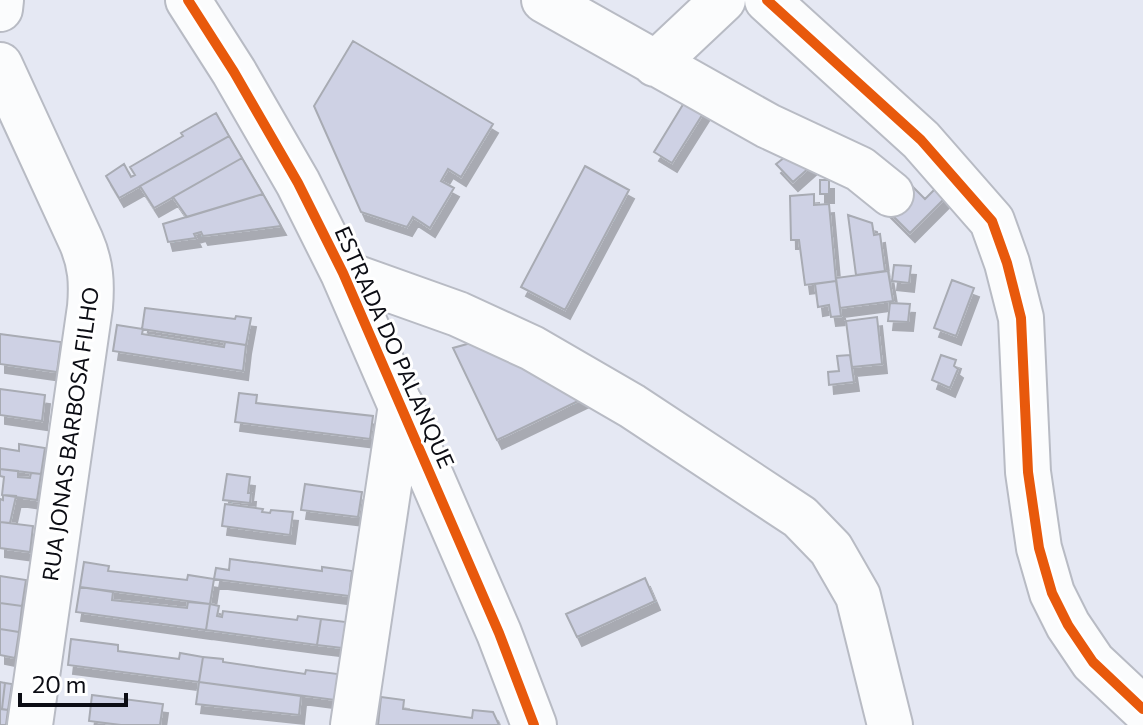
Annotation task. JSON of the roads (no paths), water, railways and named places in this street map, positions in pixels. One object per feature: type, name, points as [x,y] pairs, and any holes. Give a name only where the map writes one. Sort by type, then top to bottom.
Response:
[{"type":"street","points":[[0,9],[1,0]]},
{"type":"street","name":"ESTRADA DO PALANQUE","points":[[188,0],[298,183],[343,273],[499,633],[534,725]]},
{"type":"street","points":[[544,0],[768,126],[860,169],[891,194]]},
{"type":"street","points":[[655,64],[723,0]]},
{"type":"street","points":[[767,0],[921,140],[992,221],[1021,318],[1028,472],[1039,548],[1052,593],[1068,625],[1093,662],[1143,709]]},
{"type":"street","name":"RUA JONAS BARBOSA FILHO","points":[[0,65],[89,259],[92,280],[30,725]]},
{"type":"street","points":[[343,273],[458,314],[532,348],[632,406],[800,517],[831,549],[858,596],[890,725]]},
{"type":"street","points":[[353,725],[401,405]]}]
